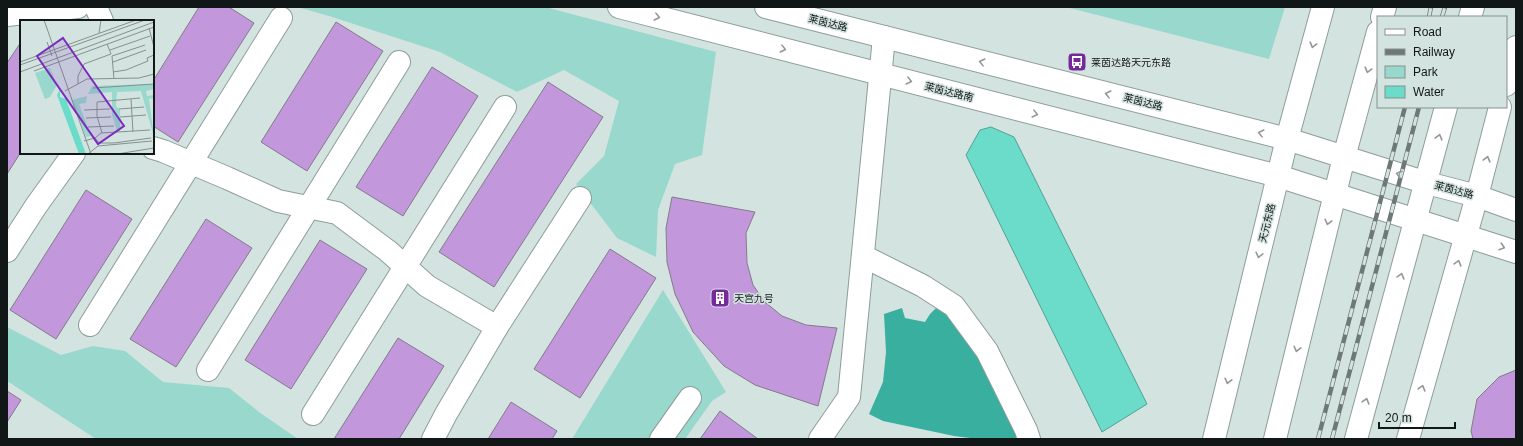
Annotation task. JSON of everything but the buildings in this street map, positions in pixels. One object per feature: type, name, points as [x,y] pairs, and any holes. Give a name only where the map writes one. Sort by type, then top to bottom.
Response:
[{"type":"main road","points":[[7,14],[47,8],[78,7]]},
{"type":"main road","points":[[96,7],[102,20]]},
{"type":"main road","name":"莱茵达路南","points":[[620,7],[1278,176],[1516,252]]},
{"type":"main road","name":"莱茵达路","points":[[766,7],[1287,139],[1427,183],[1477,196],[1516,210]]},
{"type":"main road","name":"天元东路","points":[[1214,439],[1287,139],[1324,7]]},
{"type":"main road","points":[[90,325],[282,18]]},
{"type":"main road","points":[[1274,439],[1334,194],[1377,36]]},
{"type":"main road","points":[[820,439],[849,397],[884,37]]},
{"type":"main road","points":[[1507,81],[1516,47]]},
{"type":"main road","points":[[208,370],[400,62]]},
{"type":"main road","points":[[313,414],[505,107]]},
{"type":"main road","points":[[1356,439],[1427,183],[1446,108]]},
{"type":"main road","points":[[1408,439],[1466,236],[1500,108]]},
{"type":"main road","points":[[154,148],[278,201],[336,213],[388,251],[427,286],[497,327]]},
{"type":"main road","points":[[7,251],[36,206],[73,154]]},
{"type":"main road","points":[[433,439],[497,327],[580,198]]},
{"type":"main road","points":[[863,256],[923,286],[954,306],[987,351],[1026,430],[1028,439]]},
{"type":"main road","points":[[661,439],[690,398]]},
{"type":"green space","points":[[297,7],[545,7],[716,52],[702,155],[675,164],[658,210],[656,257],[617,238],[576,184],[604,156],[619,101],[564,70],[517,92],[440,52]]},
{"type":"green space","points":[[1066,7],[1285,7],[1269,59]]},
{"type":"green space","points":[[663,290],[726,392],[712,401],[685,439],[572,439]]},
{"type":"green space","points":[[7,327],[61,355],[93,346],[125,351],[163,382],[229,388],[259,412],[298,439],[96,439],[7,381]]},
{"type":"shaded area","points":[[939,305],[964,337],[985,369],[1018,439],[978,439],[954,436],[883,421],[869,414],[883,382],[886,352],[884,314],[902,308],[905,318],[925,322],[930,314]]},
{"type":"water","points":[[991,127],[1014,137],[1147,404],[1102,432],[966,155],[980,130]]},
{"type":"railway","points":[[1429,16],[1431,7]]},
{"type":"railway","points":[[1442,16],[1445,7]]},
{"type":"railway","points":[[1318,439],[1405,108]]},
{"type":"railway","points":[[1332,439],[1419,108]]},
{"type":"place","name":"莱茵达路天元东路","points":[[1077,62]]},
{"type":"place","name":"天宫九号","points":[[720,298]]}]
